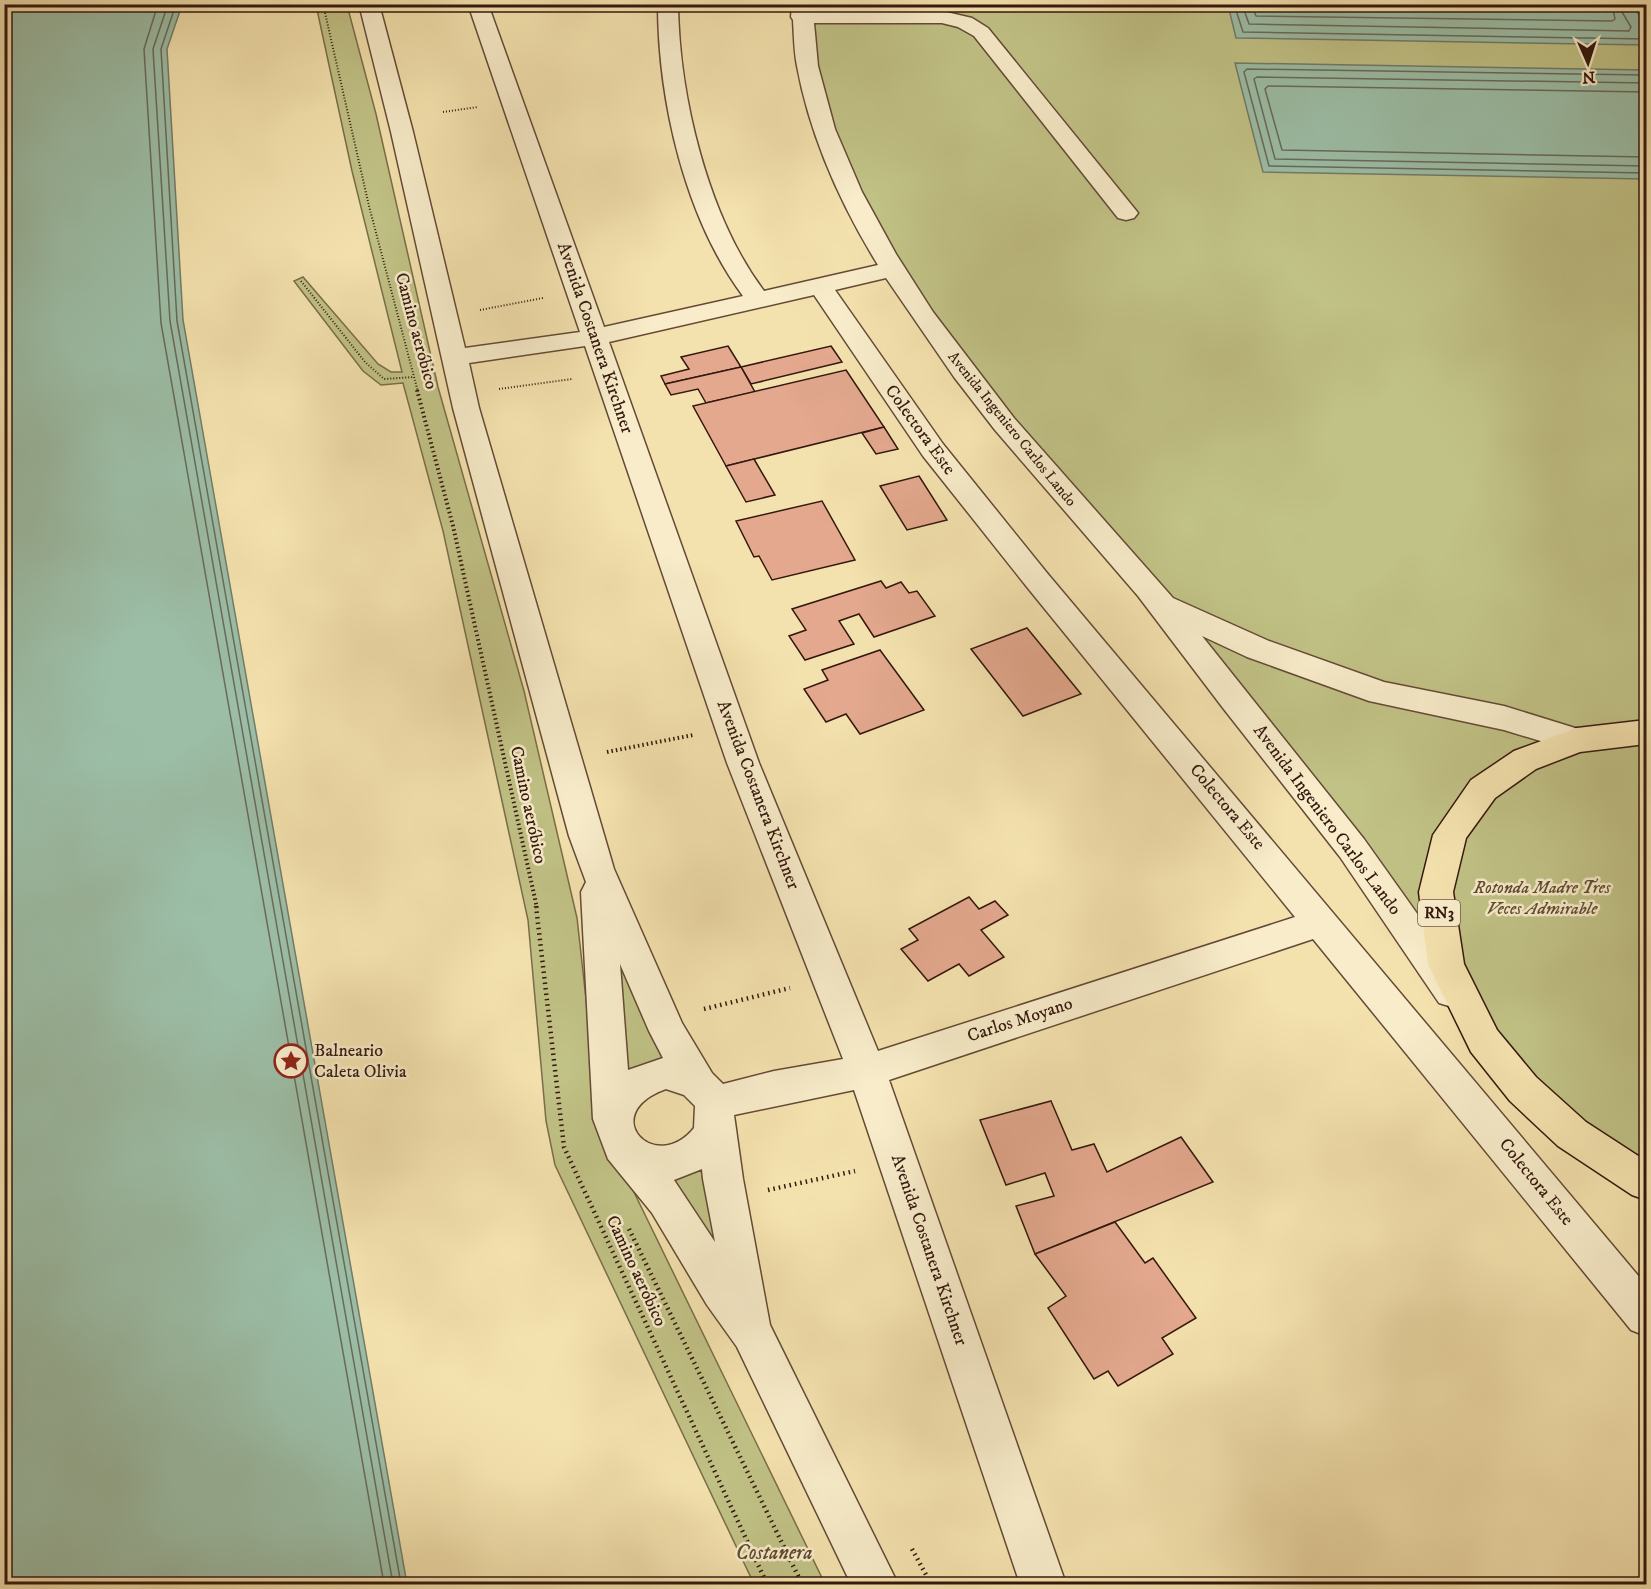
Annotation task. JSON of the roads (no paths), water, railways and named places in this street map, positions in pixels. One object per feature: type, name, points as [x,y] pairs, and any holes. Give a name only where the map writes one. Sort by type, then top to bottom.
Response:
[{"type":"highway","name":"RN3","points":[[1644,1182],[1572,1134],[1523,1089],[1484,1041],[1446,964],[1436,892],[1450,835],[1483,789],[1525,760],[1577,740],[1647,732]]},
{"type":"street","points":[[369,4],[402,132],[466,408],[597,869],[662,1019],[709,1101],[752,1333]]},
{"type":"street","name":"Avenida Costanera Kirchner","points":[[478,4],[743,763],[867,1071],[1043,1584]]},
{"type":"street","points":[[668,4],[667,32],[679,110],[708,209],[736,269],[759,301]]},
{"type":"street","points":[[802,11],[942,17],[965,22],[981,32],[1126,213]]},
{"type":"street","name":"Avenida Ingeniero Carlos Lando","points":[[802,11],[806,60],[823,130],[847,188],[894,269],[969,380],[1042,469],[1162,605],[1354,851],[1484,1041]]},
{"type":"street","points":[[456,357],[595,337],[894,269]]},
{"type":"street","name":"Colectora Este","points":[[821,287],[933,450],[1037,580],[1647,1316]]},
{"type":"street","name":"Avenida Ingeniero Carlos Lando","points":[[1162,605],[1258,649],[1380,693],[1504,718],[1577,740]]},
{"type":"street","points":[[597,869],[617,1136],[635,1157],[652,1163],[669,1164],[687,1158],[702,1148],[712,1135],[709,1101],[682,1074],[666,1073],[649,1076],[634,1083],[622,1095],[615,1110],[617,1136],[666,1200],[722,1291],[752,1333],[874,1584]]},
{"type":"street","name":"Carlos Moyano","points":[[709,1101],[867,1071],[1322,922]]},
{"type":"water","points":[[5,4],[182,5],[167,49],[183,320],[407,1584],[5,1584]]},
{"type":"water","points":[[1228,5],[1633,5],[1646,27],[1646,45],[1236,38]]},
{"type":"water","points":[[1235,63],[1646,70],[1646,179],[1263,172]]},
{"type":"place","name":"Balneario Caleta Olivia","points":[[291,1061]]},
{"type":"park label","name":"Rotonda Madre Tres Veces Admirable","points":[[1542,898]]},
{"type":"park label","name":"Costanera","points":[[774,1553]]}]
